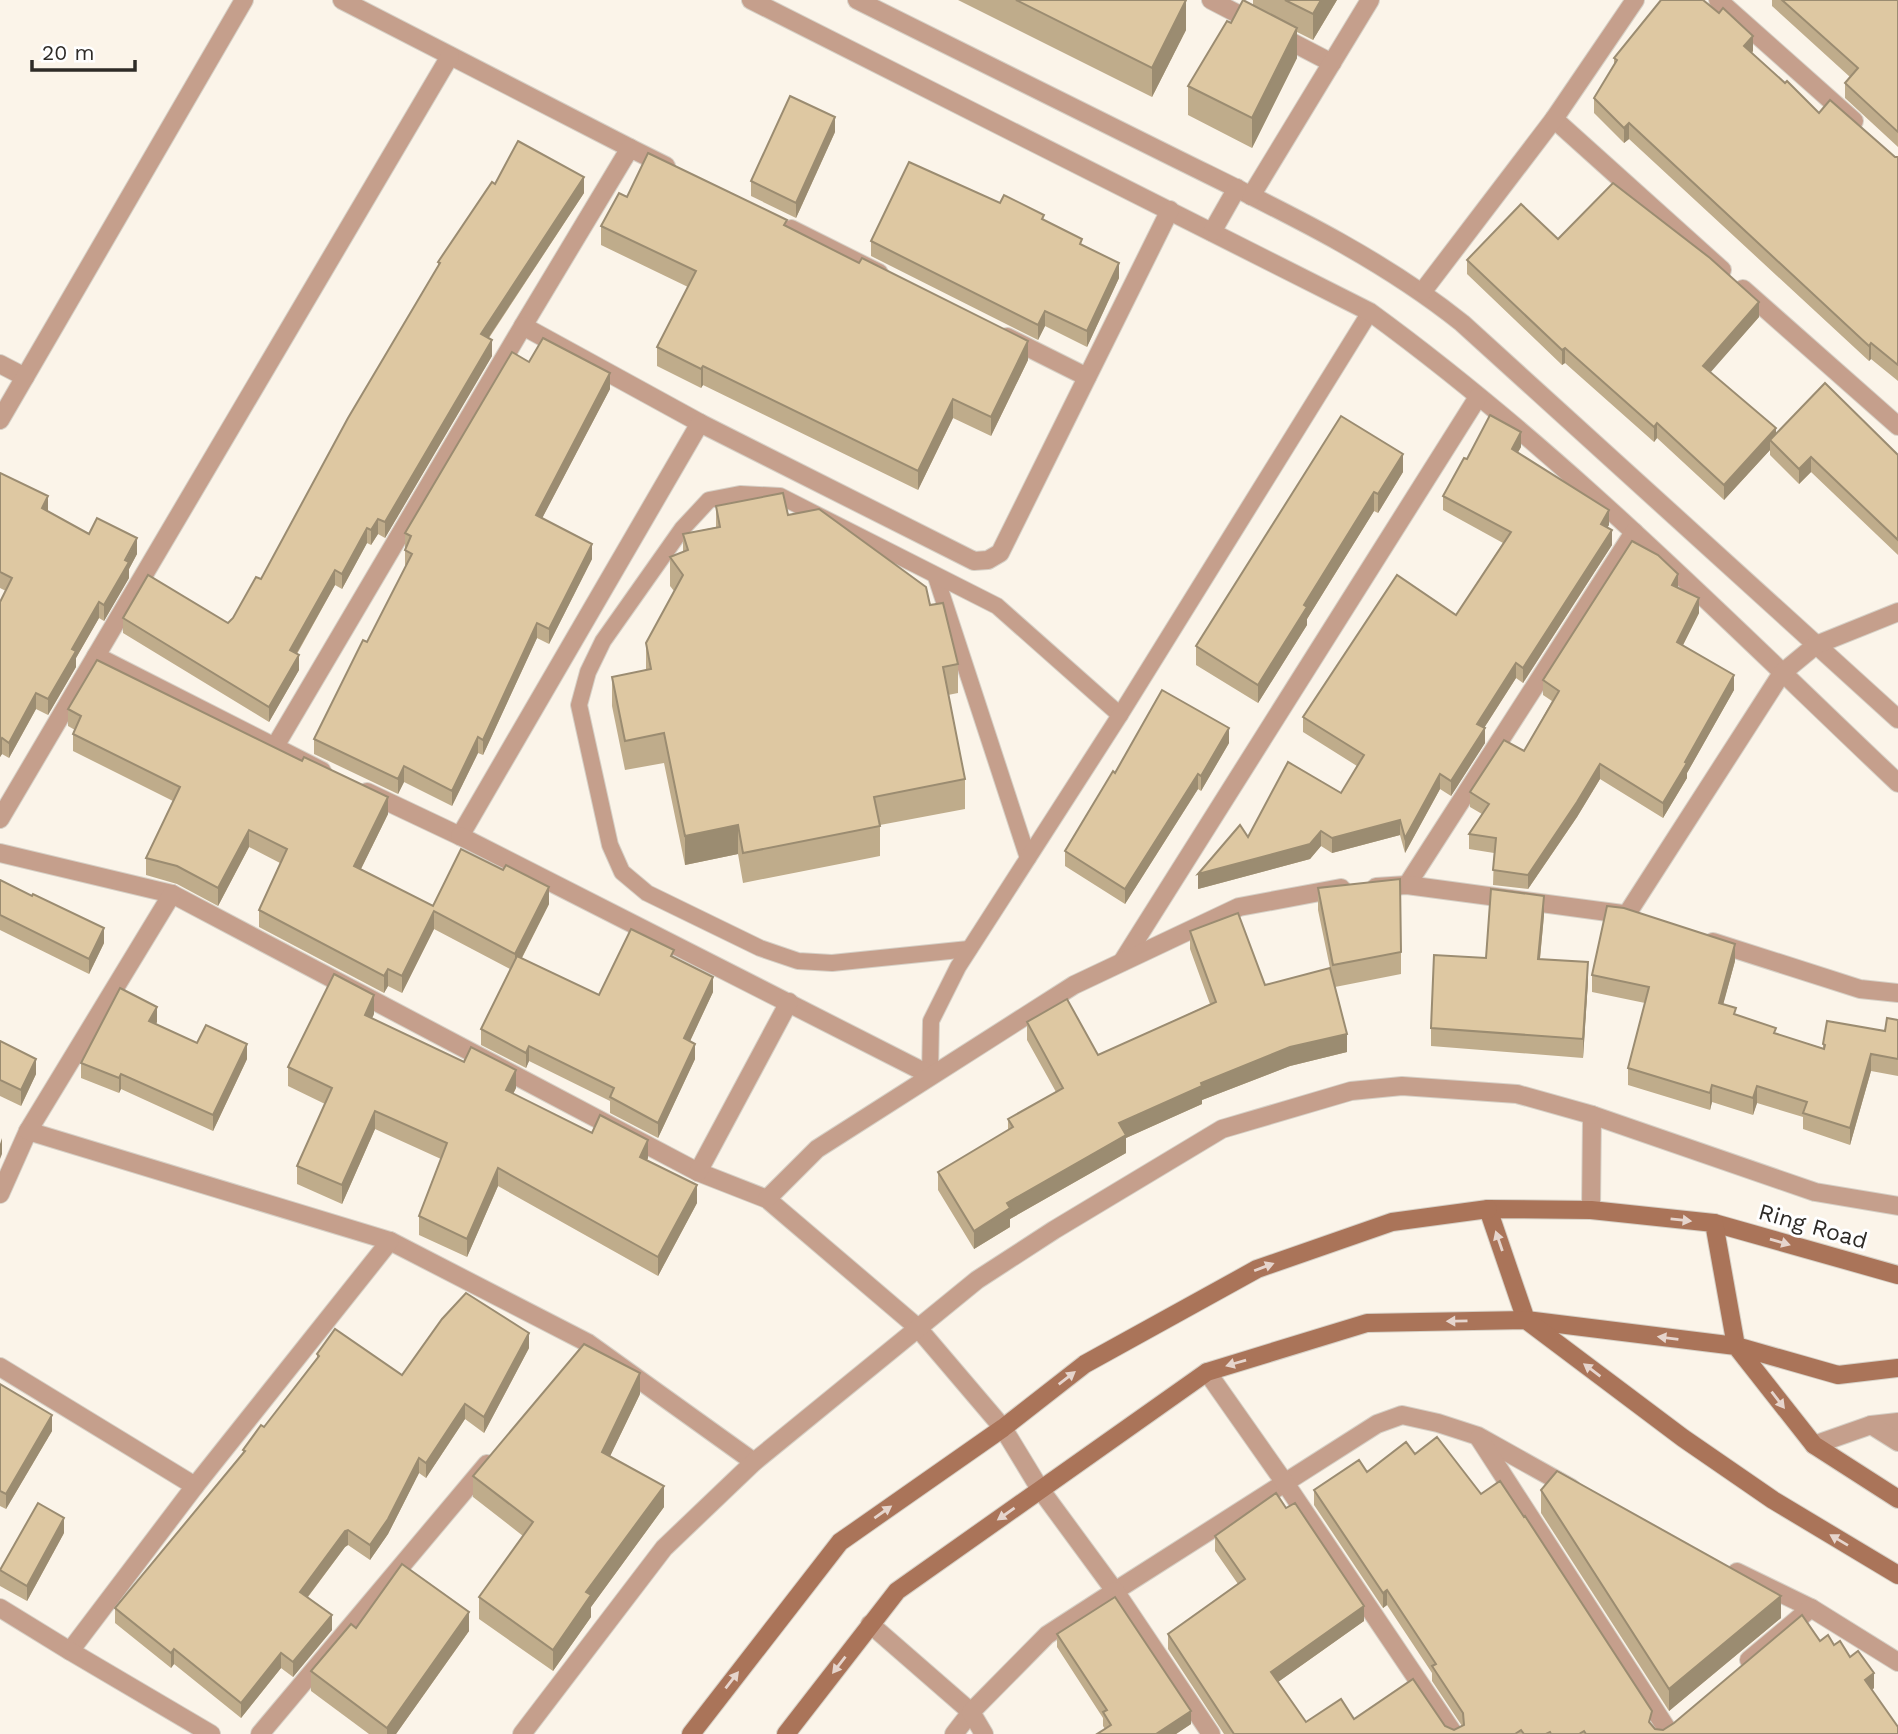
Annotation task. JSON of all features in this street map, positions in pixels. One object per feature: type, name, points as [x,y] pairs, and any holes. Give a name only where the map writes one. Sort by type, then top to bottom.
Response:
[{"type":"main road","name":"Ring Road","points":[[691,1734],[840,1542],[1003,1429],[1084,1364],[1257,1269],[1392,1222],[1488,1209],[1591,1210],[1714,1223],[1898,1275]]},
{"type":"main road","points":[[1488,1209],[1525,1320],[1683,1438],[1773,1500],[1898,1575]]},
{"type":"main road","points":[[1714,1223],[1736,1346],[1814,1445],[1898,1499]]},
{"type":"main road","points":[[786,1734],[897,1591],[1207,1372],[1367,1323],[1525,1320],[1736,1346],[1838,1375],[1898,1368]]},
{"type":"street","points":[[0,420],[244,0]]},
{"type":"street","points":[[342,0],[679,172]]},
{"type":"street","points":[[751,0],[1370,312],[1577,478],[1898,783]]},
{"type":"street","points":[[857,0],[1244,192],[1357,251],[1423,291],[1472,332],[1898,719]]},
{"type":"street","points":[[1212,232],[1244,192],[1332,63],[1370,0]]},
{"type":"street","points":[[1423,291],[1555,119],[1635,0]]},
{"type":"street","points":[[1718,0],[1868,134]]},
{"type":"street","points":[[1214,1],[1332,63]]},
{"type":"street","points":[[0,820],[450,56]]},
{"type":"street","points":[[1555,119],[1898,426]]},
{"type":"street","points":[[274,748],[630,148]]},
{"type":"street","points":[[523,326],[700,423],[974,561],[988,560],[1000,553],[1170,210]]},
{"type":"street","points":[[778,222],[889,278]]},
{"type":"street","points":[[988,328],[1087,377]]},
{"type":"street","points":[[0,364],[25,377]]},
{"type":"street","points":[[1122,962],[1478,397]]},
{"type":"street","points":[[460,836],[700,423]]},
{"type":"street","points":[[1407,885],[1634,532]]},
{"type":"street","points":[[767,1199],[817,1149],[1074,985],[1239,907],[1342,888],[1407,885],[1634,916],[1782,673],[1815,645],[1898,612]]},
{"type":"street","points":[[96,656],[274,748],[460,836],[930,1075]]},
{"type":"street","points":[[0,853],[172,894],[698,1172],[767,1199],[917,1327],[1003,1429],[1040,1489],[1115,1591],[1211,1734]]},
{"type":"street","points":[[0,1194],[28,1131],[172,894]]},
{"type":"street","points":[[1692,935],[1860,989],[1898,993]]},
{"type":"street","points":[[698,1172],[789,1002]]},
{"type":"street","points":[[522,1734],[664,1548],[754,1462],[977,1280],[1222,1129],[1350,1091],[1402,1086],[1517,1094],[1592,1115],[1815,1192],[1898,1206]]},
{"type":"street","points":[[1591,1210],[1592,1115]]},
{"type":"street","points":[[28,1131],[390,1241],[584,1348],[754,1462]]},
{"type":"street","points":[[70,1651],[195,1486],[390,1241]]},
{"type":"street","points":[[0,1367],[195,1486]]},
{"type":"street","points":[[1207,1372],[1454,1734]]},
{"type":"street","points":[[954,1734],[971,1712],[1047,1635],[1377,1424],[1402,1415],[1478,1436],[1586,1497]]},
{"type":"street","points":[[1814,1445],[1871,1426],[1898,1422]]},
{"type":"street","points":[[1871,1426],[1898,1443]]},
{"type":"street","points":[[1478,1436],[1668,1728]]},
{"type":"street","points":[[260,1734],[500,1449]]},
{"type":"street","points":[[1723,1566],[1811,1608],[1898,1662]]},
{"type":"street","points":[[0,1608],[211,1734]]},
{"type":"street","points":[[1739,1668],[1811,1608]]},
{"type":"street","points":[[870,1625],[971,1712],[984,1734]]},
{"type":"lane","points":[[930,1075],[931,1021],[969,950],[1120,715],[1370,312]]},
{"type":"lane","points":[[969,950],[832,963],[798,961],[760,948],[647,893],[622,872],[610,845],[579,705],[588,672],[603,641],[682,529],[709,500],[740,494],[780,496],[997,606],[1120,715]]},
{"type":"lane","points":[[936,577],[1028,858]]},
{"type":"building","points":[[1016,0],[1186,0],[1152,68]]},
{"type":"building","points":[[1243,0],[1297,28],[1252,118],[1188,86],[1227,21],[1231,23]]},
{"type":"building","points":[[1285,0],[1321,0],[1313,14]]},
{"type":"building","points":[[1661,0],[1703,0],[1719,13],[1723,8],[1753,36],[1744,46],[1785,83],[1787,81],[1819,113],[1830,100],[1898,157],[1898,365],[1871,343],[1869,346],[1629,123],[1624,128],[1594,98],[1617,60],[1614,58]]},
{"type":"building","points":[[1782,0],[1898,0],[1898,132],[1845,83],[1858,68]]},
{"type":"building","points":[[790,96],[835,117],[796,203],[751,181]]},
{"type":"building","points":[[518,141],[584,177],[481,334],[492,340],[385,522],[378,519],[371,530],[367,528],[342,574],[335,570],[290,650],[299,655],[269,707],[123,618],[148,575],[228,623],[233,618],[256,577],[261,579],[348,418],[440,263],[438,262],[492,182],[495,184]]},
{"type":"building","points":[[648,153],[787,220],[784,225],[859,263],[862,258],[1028,341],[991,417],[953,399],[918,471],[703,366],[701,369],[657,347],[696,271],[601,226],[619,193],[627,197]]},
{"type":"building","points":[[909,162],[1000,203],[1004,195],[1044,215],[1042,219],[1082,239],[1080,244],[1119,263],[1087,331],[1045,311],[1038,325],[871,241]]},
{"type":"building","points":[[1613,183],[1710,258],[1759,302],[1703,366],[1776,428],[1724,485],[1657,423],[1654,427],[1565,348],[1562,350],[1467,260],[1521,204],[1558,239]]},
{"type":"building","points":[[543,338],[610,373],[536,515],[592,544],[549,629],[537,623],[483,740],[478,737],[452,791],[404,766],[398,779],[314,739],[363,640],[367,642],[412,554],[405,550],[411,536],[405,533],[512,352],[529,362]]},
{"type":"building","points":[[1825,383],[1898,455],[1898,540],[1811,457],[1799,469],[1770,440]]},
{"type":"building","points":[[1490,415],[1521,432],[1512,449],[1609,510],[1601,524],[1612,530],[1523,668],[1516,663],[1477,724],[1485,728],[1451,781],[1440,774],[1405,838],[1400,820],[1332,838],[1321,831],[1310,844],[1198,874],[1240,825],[1248,837],[1288,762],[1341,793],[1364,755],[1303,717],[1397,575],[1456,615],[1511,532],[1443,496],[1464,458],[1467,459]]},
{"type":"building","points":[[1341,416],[1403,454],[1378,494],[1374,492],[1258,685],[1196,646]]},
{"type":"building","points":[[0,473],[48,496],[42,508],[89,534],[97,518],[137,538],[125,560],[129,562],[104,605],[99,602],[72,649],[76,651],[48,699],[36,693],[9,743],[2,738],[0,741],[0,602],[12,578],[0,572]]},
{"type":"building","points":[[783,493],[788,515],[819,509],[926,587],[930,605],[943,603],[958,664],[943,667],[965,779],[874,797],[880,826],[743,853],[738,825],[685,836],[664,733],[625,741],[612,677],[651,669],[646,643],[683,575],[670,557],[688,550],[683,534],[720,527],[716,506]]},
{"type":"building","points":[[1632,541],[1658,555],[1678,574],[1672,585],[1699,598],[1677,642],[1734,675],[1663,803],[1600,764],[1528,875],[1493,870],[1496,838],[1469,834],[1489,804],[1470,792],[1504,740],[1524,751],[1559,691],[1543,680]]},
{"type":"building","points":[[97,660],[302,761],[304,757],[388,797],[354,866],[433,906],[461,849],[503,870],[506,865],[549,887],[515,954],[434,911],[402,976],[388,969],[384,976],[259,910],[287,849],[249,830],[218,888],[177,866],[146,858],[180,787],[73,734],[81,716],[68,709]]},
{"type":"building","points":[[1162,690],[1229,728],[1201,776],[1198,774],[1125,889],[1065,851],[1113,771],[1115,773]]},
{"type":"building","points":[[1400,879],[1401,952],[1333,965],[1318,888]]},
{"type":"building","points":[[0,880],[104,928],[89,959],[0,915]]},
{"type":"building","points":[[1491,889],[1544,896],[1538,959],[1588,962],[1583,1039],[1431,1028],[1434,955],[1486,958]]},
{"type":"building","points":[[1607,906],[1624,908],[1735,944],[1719,1003],[1736,1008],[1734,1014],[1776,1028],[1774,1033],[1824,1049],[1827,1021],[1885,1031],[1887,1018],[1898,1020],[1898,1059],[1871,1054],[1850,1128],[1803,1113],[1807,1102],[1757,1086],[1753,1098],[1712,1085],[1710,1093],[1628,1068],[1649,987],[1592,975]]},
{"type":"building","points":[[1238,913],[1265,985],[1330,968],[1347,1034],[1290,1047],[1201,1083],[1202,1086],[1119,1123],[1126,1135],[1007,1203],[1010,1208],[974,1231],[938,1172],[1013,1127],[1008,1119],[1063,1088],[1027,1022],[1067,999],[1098,1055],[1216,1002],[1190,931]]},
{"type":"building","points":[[631,929],[674,950],[671,956],[713,977],[684,1038],[695,1044],[658,1123],[610,1097],[614,1088],[529,1046],[526,1053],[481,1029],[517,956],[599,995]]},
{"type":"building","points":[[334,974],[374,995],[365,1015],[464,1062],[471,1047],[516,1070],[506,1090],[592,1133],[600,1115],[648,1140],[640,1157],[697,1185],[658,1257],[498,1168],[467,1239],[419,1216],[447,1143],[375,1111],[342,1185],[297,1166],[332,1088],[288,1067]]},
{"type":"building","points":[[120,988],[157,1007],[149,1021],[197,1043],[206,1025],[247,1044],[213,1115],[121,1074],[119,1078],[81,1063]]},
{"type":"building","points":[[0,1041],[36,1059],[21,1090],[0,1080]]},
{"type":"building","points":[[466,1293],[529,1333],[484,1417],[465,1404],[426,1463],[419,1458],[388,1519],[370,1545],[348,1530],[345,1531],[300,1592],[332,1615],[293,1662],[281,1653],[241,1703],[174,1649],[171,1653],[115,1608],[245,1451],[243,1450],[261,1425],[264,1427],[319,1356],[317,1354],[335,1329],[402,1375],[442,1319]]},
{"type":"building","points":[[584,1344],[640,1373],[602,1452],[664,1486],[586,1592],[591,1595],[553,1650],[479,1597],[533,1522],[473,1476]]},
{"type":"building","points":[[0,1384],[52,1415],[6,1494],[0,1491]]},
{"type":"building","points":[[1437,1437],[1481,1494],[1500,1481],[1652,1711],[1649,1722],[1655,1729],[1663,1730],[1674,1723],[1802,1615],[1820,1641],[1828,1635],[1834,1645],[1840,1641],[1850,1657],[1858,1651],[1874,1673],[1865,1680],[1898,1727],[1898,1734],[1586,1734],[1584,1731],[1579,1734],[1524,1734],[1521,1730],[1515,1734],[1234,1734],[1168,1634],[1245,1579],[1215,1536],[1276,1493],[1286,1508],[1295,1503],[1364,1606],[1271,1672],[1306,1722],[1341,1699],[1354,1719],[1413,1679],[1445,1726],[1454,1730],[1464,1725],[1463,1713],[1432,1666],[1436,1664],[1387,1590],[1383,1593],[1314,1490],[1359,1460],[1367,1472],[1406,1442],[1415,1454]]},
{"type":"building","points":[[1557,1471],[1781,1596],[1669,1689],[1541,1490]]},
{"type":"building","points":[[38,1503],[64,1518],[27,1586],[0,1570]]},
{"type":"building","points":[[402,1564],[469,1612],[387,1728],[311,1671],[351,1624],[356,1628]]},
{"type":"building","points":[[1115,1597],[1191,1711],[1156,1734],[1097,1734],[1111,1725],[1103,1712],[1107,1710],[1057,1634]]}]
